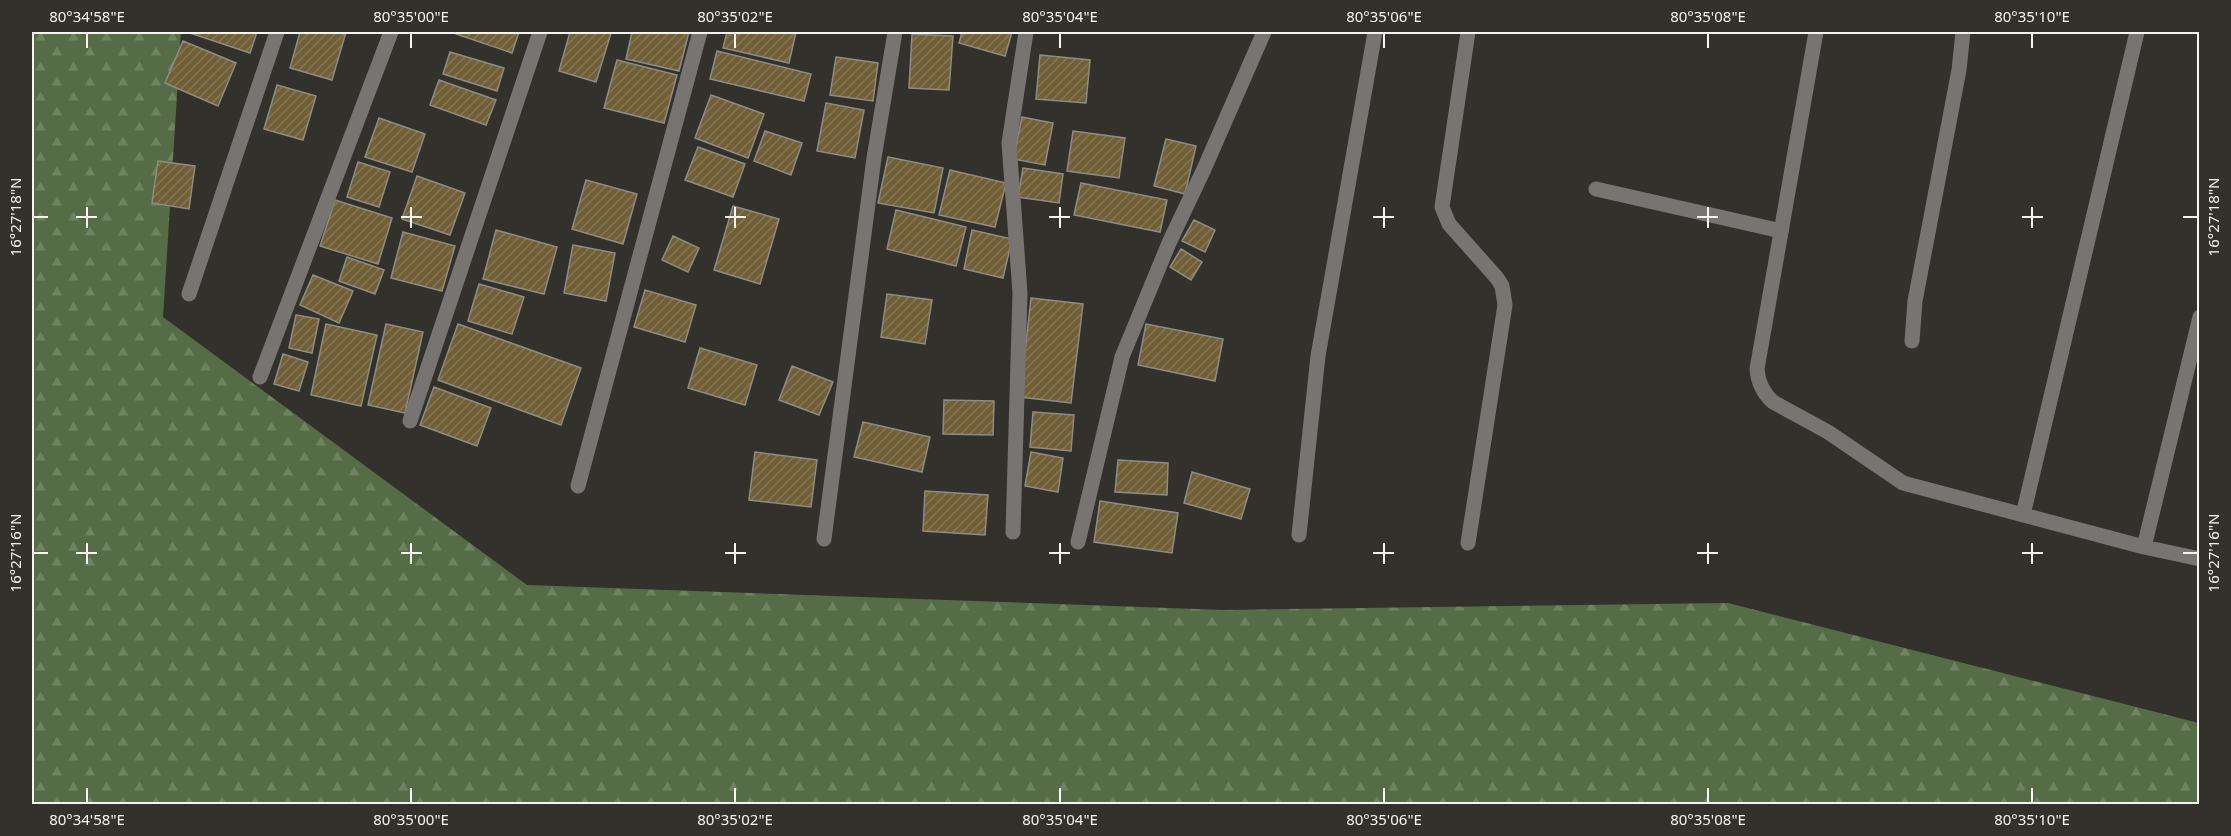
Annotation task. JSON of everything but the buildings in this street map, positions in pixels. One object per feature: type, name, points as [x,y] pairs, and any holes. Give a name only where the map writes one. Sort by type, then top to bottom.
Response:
[{"type":"street","points":[[189,294],[277,32]]},
{"type":"street","points":[[260,377],[392,32]]},
{"type":"street","points":[[410,422],[540,32]]},
{"type":"street","points":[[578,486],[700,32]]},
{"type":"street","points":[[824,539],[874,158],[896,32]]},
{"type":"street","points":[[1013,532],[1020,293],[1009,143],[1026,32]]},
{"type":"street","points":[[1078,542],[1122,357],[1169,243],[1264,32]]},
{"type":"street","points":[[1299,535],[1318,356],[1375,32]]},
{"type":"street","points":[[1468,32],[1442,207],[1449,224],[1497,278],[1502,286],[1505,305],[1468,543]]},
{"type":"street","points":[[1816,32],[1757,369],[1758,378],[1766,396],[1828,432],[1903,483],[2144,547],[2199,559]]},
{"type":"street","points":[[1912,341],[1915,301],[1959,70],[1964,32]]},
{"type":"street","points":[[2023,515],[2137,32]]},
{"type":"street","points":[[1596,189],[1781,231]]},
{"type":"street","points":[[2144,547],[2199,317]]},
{"type":"green space","points":[[32,32],[181,32],[163,317],[527,585],[1224,610],[1728,603],[2199,723],[2199,804],[32,804]]}]
